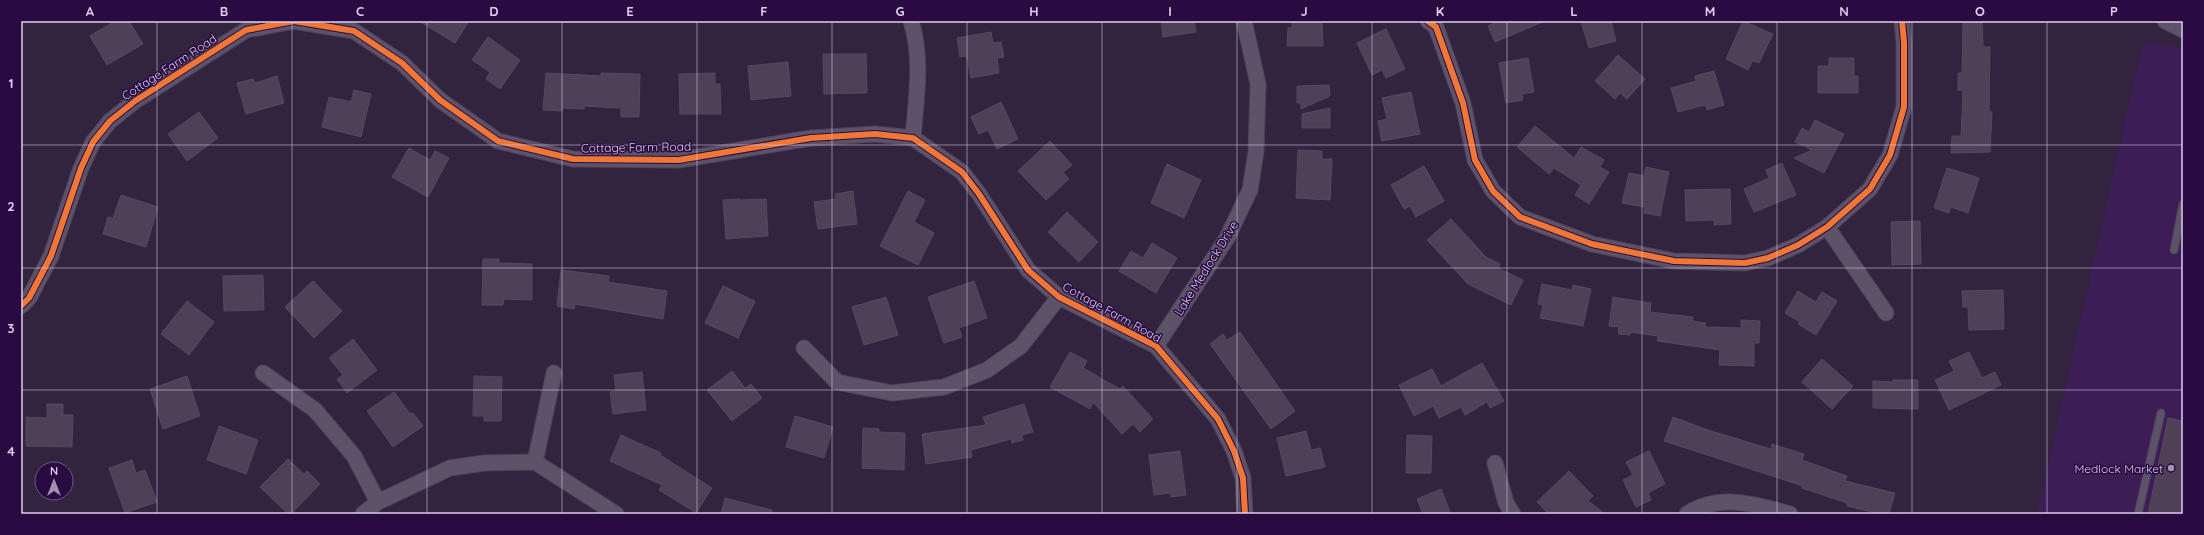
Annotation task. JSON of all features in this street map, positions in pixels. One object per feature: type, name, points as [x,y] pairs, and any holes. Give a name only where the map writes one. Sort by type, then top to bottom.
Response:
[{"type":"street","name":"Cottage Farm Road","points":[[21,306],[29,298],[51,256],[81,168],[93,142],[110,121],[135,101],[246,30],[294,21],[354,30],[402,63],[440,100],[498,141],[573,159],[679,160],[812,138],[874,134],[913,138],[962,172],[979,194],[1028,270],[1058,297],[1156,346],[1218,419],[1234,451],[1243,478],[1245,514]]},
{"type":"street","points":[[911,21],[917,40],[918,62],[913,138]]},
{"type":"street","name":"Lake Medlock Drive","points":[[1156,346],[1227,238],[1250,190],[1256,152],[1258,84],[1244,21]]},
{"type":"street","points":[[1428,21],[1436,27],[1463,103],[1475,160],[1493,191],[1520,217],[1592,244],[1674,261],[1745,263],[1768,258],[1798,245],[1827,227],[1870,189],[1890,155],[1904,106],[1904,42],[1902,21]]},
{"type":"street","points":[[2165,21],[2183,30]]},
{"type":"street","points":[[1827,227],[1886,313]]},
{"type":"street","points":[[804,348],[837,382],[892,393],[944,387],[987,370],[1021,346],[1058,297]]},
{"type":"street","points":[[263,373],[315,410],[354,456],[378,502]]},
{"type":"street","points":[[535,462],[554,373]]},
{"type":"street","points":[[363,514],[378,502],[450,468],[484,463],[535,462],[616,514]]},
{"type":"street","points":[[1495,463],[1506,503],[1513,514]]},
{"type":"street","points":[[1686,514],[1698,506],[1731,501],[1754,504],[1790,514]]},
{"type":"lane","points":[[2174,250],[2183,204]]},
{"type":"lane","points":[[2138,514],[2161,413]]},
{"type":"shaded area","points":[[2143,41],[2183,48],[2183,514],[2037,514]]},
{"type":"building","points":[[115,21],[129,21],[143,44],[107,65],[90,36]]},
{"type":"building","points":[[419,21],[469,21],[455,43]]},
{"type":"building","points":[[1161,21],[1194,21],[1196,32],[1163,37]]},
{"type":"building","points":[[1292,21],[1322,21],[1323,46],[1287,46],[1288,28],[1292,28]]},
{"type":"building","points":[[1499,21],[1545,21],[1495,42],[1488,26]]},
{"type":"building","points":[[1581,21],[1611,21],[1616,41],[1589,48]]},
{"type":"building","points":[[1743,21],[1773,34],[1759,63],[1752,61],[1748,70],[1726,59]]},
{"type":"building","points":[[1963,21],[1982,21],[1983,47],[1990,47],[1989,112],[1992,112],[1990,152],[1951,153],[1952,136],[1961,136],[1963,90],[1958,90],[1958,73],[1962,73]]},
{"type":"building","points":[[1386,29],[1405,69],[1386,78],[1382,70],[1372,75],[1357,43]]},
{"type":"building","points":[[991,32],[993,43],[1001,42],[1004,57],[997,58],[999,73],[971,78],[967,56],[960,57],[957,38]]},
{"type":"building","points":[[488,37],[520,60],[500,89],[486,79],[490,72],[472,60]]},
{"type":"building","points":[[823,54],[866,54],[867,93],[824,94]]},
{"type":"building","points":[[1618,55],[1645,79],[1627,99],[1620,93],[1615,99],[1595,81]]},
{"type":"building","points":[[1528,58],[1534,92],[1522,94],[1523,100],[1506,103],[1499,63]]},
{"type":"building","points":[[1829,58],[1854,58],[1854,76],[1858,76],[1858,93],[1818,93],[1818,66],[1829,66]]},
{"type":"building","points":[[788,62],[791,96],[751,100],[748,66]]},
{"type":"building","points":[[1714,71],[1724,105],[1707,110],[1705,105],[1678,112],[1671,88],[1696,81],[1695,76]]},
{"type":"building","points":[[546,73],[601,76],[601,73],[640,74],[639,117],[621,117],[621,108],[584,106],[584,109],[563,108],[562,111],[543,110]]},
{"type":"building","points":[[715,73],[715,84],[720,84],[721,114],[680,114],[679,74]]},
{"type":"building","points":[[277,76],[284,103],[246,114],[237,83],[253,79],[255,83]]},
{"type":"building","points":[[1329,85],[1330,96],[1301,109],[1301,103],[1297,103],[1297,86]]},
{"type":"building","points":[[354,90],[371,94],[361,137],[322,127],[329,97],[351,102]]},
{"type":"building","points":[[1411,92],[1420,134],[1382,141],[1378,121],[1387,119],[1382,98]]},
{"type":"building","points":[[1001,102],[1018,139],[997,149],[988,130],[979,134],[971,117]]},
{"type":"building","points":[[1330,108],[1330,128],[1302,128],[1302,114]]},
{"type":"building","points":[[199,112],[218,138],[187,161],[168,134]]},
{"type":"building","points":[[1815,120],[1844,134],[1824,173],[1794,158],[1812,150],[1795,142],[1802,128],[1809,132]]},
{"type":"building","points":[[1535,126],[1574,158],[1581,147],[1604,160],[1600,167],[1609,172],[1589,204],[1575,195],[1581,185],[1554,168],[1549,174],[1517,147]]},
{"type":"building","points":[[1050,141],[1072,165],[1063,172],[1069,179],[1046,200],[1018,171]]},
{"type":"building","points":[[409,148],[430,160],[435,151],[449,158],[428,197],[392,177]]},
{"type":"building","points":[[1298,150],[1322,151],[1322,159],[1332,159],[1330,200],[1296,198]]},
{"type":"building","points":[[1782,163],[1796,195],[1754,212],[1744,189],[1769,178],[1766,170]]},
{"type":"building","points":[[1167,164],[1201,180],[1184,218],[1151,203]]},
{"type":"building","points":[[1424,166],[1444,201],[1416,217],[1410,206],[1404,209],[1391,185]]},
{"type":"building","points":[[1646,167],[1669,172],[1660,216],[1644,213],[1645,207],[1622,203],[1629,173],[1644,176]]},
{"type":"building","points":[[1947,168],[1979,178],[1968,213],[1951,207],[1949,213],[1934,208]]},
{"type":"building","points":[[1730,189],[1731,224],[1714,225],[1714,220],[1686,221],[1685,190]]},
{"type":"building","points":[[853,191],[857,224],[818,229],[814,202],[836,199],[835,194]]},
{"type":"building","points":[[908,191],[925,200],[914,222],[934,233],[918,265],[880,246]]},
{"type":"building","points":[[121,195],[158,207],[146,247],[103,234],[108,217],[113,218]]},
{"type":"building","points":[[766,199],[768,236],[726,239],[723,200]]},
{"type":"building","points":[[1067,212],[1098,242],[1079,262],[1048,232]]},
{"type":"building","points":[[1451,219],[1486,257],[1500,264],[1498,268],[1523,280],[1511,305],[1468,284],[1427,240]]},
{"type":"building","points":[[1920,221],[1921,264],[1892,265],[1891,222]]},
{"type":"building","points":[[1152,243],[1177,258],[1156,293],[1119,271],[1131,251],[1143,258]]},
{"type":"building","points":[[483,259],[499,259],[499,263],[532,264],[532,300],[504,299],[503,305],[482,305]]},
{"type":"building","points":[[561,270],[609,276],[608,282],[667,291],[663,319],[575,304],[574,309],[557,306]]},
{"type":"building","points":[[263,275],[264,310],[224,311],[223,276]]},
{"type":"building","points":[[313,281],[342,311],[314,338],[285,307]]},
{"type":"building","points":[[974,281],[987,318],[959,328],[962,337],[944,343],[928,297]]},
{"type":"building","points":[[1542,284],[1572,290],[1573,285],[1591,289],[1583,326],[1540,318],[1543,305],[1538,304]]},
{"type":"building","points":[[723,286],[755,301],[738,338],[705,323]]},
{"type":"building","points":[[2003,290],[2004,329],[1969,330],[1968,307],[1963,307],[1962,291]]},
{"type":"building","points":[[1798,291],[1816,302],[1822,292],[1837,301],[1816,335],[1798,324],[1800,322],[1785,313]]},
{"type":"building","points":[[886,297],[898,335],[864,345],[852,307]]},
{"type":"building","points":[[1613,297],[1651,303],[1650,312],[1693,317],[1692,321],[1706,323],[1705,327],[1741,328],[1741,320],[1760,321],[1759,343],[1754,343],[1754,366],[1719,365],[1720,350],[1657,341],[1658,336],[1630,332],[1630,335],[1618,334],[1619,327],[1609,326]]},
{"type":"building","points":[[187,301],[214,322],[189,355],[161,334]]},
{"type":"building","points":[[1240,332],[1295,411],[1271,429],[1210,344],[1223,334],[1227,340]]},
{"type":"building","points":[[353,339],[377,370],[347,393],[337,379],[343,375],[329,358]]},
{"type":"building","points":[[1070,352],[1087,361],[1083,368],[1120,389],[1123,386],[1153,419],[1140,432],[1133,424],[1122,434],[1093,402],[1090,409],[1050,387]]},
{"type":"building","points":[[1969,352],[1982,378],[1995,372],[2001,385],[1949,410],[1935,380],[1954,371],[1949,361]]},
{"type":"building","points":[[1822,359],[1853,386],[1832,409],[1802,382]]},
{"type":"building","points":[[1482,363],[1504,401],[1490,408],[1487,402],[1465,415],[1461,407],[1439,418],[1433,406],[1414,416],[1399,385],[1432,369],[1441,386]]},
{"type":"building","points":[[732,371],[745,388],[751,384],[762,398],[732,421],[707,390]]},
{"type":"building","points":[[642,372],[646,410],[613,414],[610,392],[616,391],[614,375]]},
{"type":"building","points":[[187,376],[200,416],[163,429],[150,389]]},
{"type":"building","points":[[474,376],[502,377],[501,421],[484,421],[484,416],[473,416]]},
{"type":"building","points":[[1893,380],[1918,380],[1918,409],[1873,408],[1873,381],[1893,382]]},
{"type":"building","points":[[394,392],[410,414],[413,413],[423,426],[393,447],[367,411]]},
{"type":"building","points":[[47,404],[63,404],[63,415],[73,415],[72,447],[26,446],[26,417],[47,418]]},
{"type":"building","points":[[1024,404],[1033,432],[1022,435],[1023,440],[1012,443],[1011,439],[971,450],[972,457],[926,464],[922,434],[986,425],[983,417]]},
{"type":"building","points":[[795,416],[833,427],[824,458],[786,447]]},
{"type":"building","points":[[1673,417],[1708,430],[1771,449],[1772,444],[1804,454],[1802,460],[1847,476],[1845,481],[1895,493],[1889,514],[1880,514],[1847,506],[1847,503],[1802,488],[1803,486],[1664,441]]},
{"type":"building","name":"Medlock Market","points":[[2168,418],[2183,421],[2183,514],[2148,514]]},
{"type":"building","points":[[219,426],[258,440],[246,474],[207,460]]},
{"type":"building","points":[[863,428],[879,429],[879,432],[905,433],[904,470],[862,468]]},
{"type":"building","points":[[1306,431],[1311,450],[1320,448],[1325,467],[1286,476],[1277,438]]},
{"type":"building","points":[[621,435],[661,453],[660,455],[712,488],[696,513],[659,490],[662,485],[610,461]]},
{"type":"building","points":[[1407,435],[1432,436],[1431,473],[1406,473]]},
{"type":"building","points":[[1180,451],[1186,495],[1171,497],[1171,493],[1154,495],[1149,455]]},
{"type":"building","points":[[1649,451],[1665,484],[1648,493],[1651,500],[1636,507],[1623,480],[1633,475],[1626,462]]},
{"type":"building","points":[[288,459],[304,474],[307,471],[320,484],[291,514],[288,514],[260,487]]},
{"type":"building","points":[[132,460],[136,473],[145,470],[157,502],[125,513],[109,468]]},
{"type":"building","points":[[1569,471],[1593,496],[1588,501],[1605,514],[1549,514],[1537,502]]},
{"type":"building","points":[[1441,489],[1451,514],[1423,514],[1417,499]]},
{"type":"building","points":[[725,498],[772,510],[771,514],[721,514]]},
{"type":"cycle path","points":[[21,306],[29,298],[51,256],[81,168],[93,142],[110,121],[135,101],[246,30],[294,21],[354,31],[402,63],[440,100],[498,141],[573,159],[679,160],[811,138],[875,134],[913,138],[962,172],[979,194],[1028,270],[1059,297],[1156,346],[1218,419],[1234,451],[1243,478],[1245,514]]},
{"type":"cycle path","points":[[1428,21],[1436,27],[1463,103],[1475,160],[1493,191],[1520,217],[1592,244],[1674,261],[1745,263],[1768,258],[1798,245],[1827,227],[1870,189],[1890,155],[1904,107],[1904,42],[1902,21]]},
{"type":"place","name":"Medlock Market","points":[[2171,468]]}]
